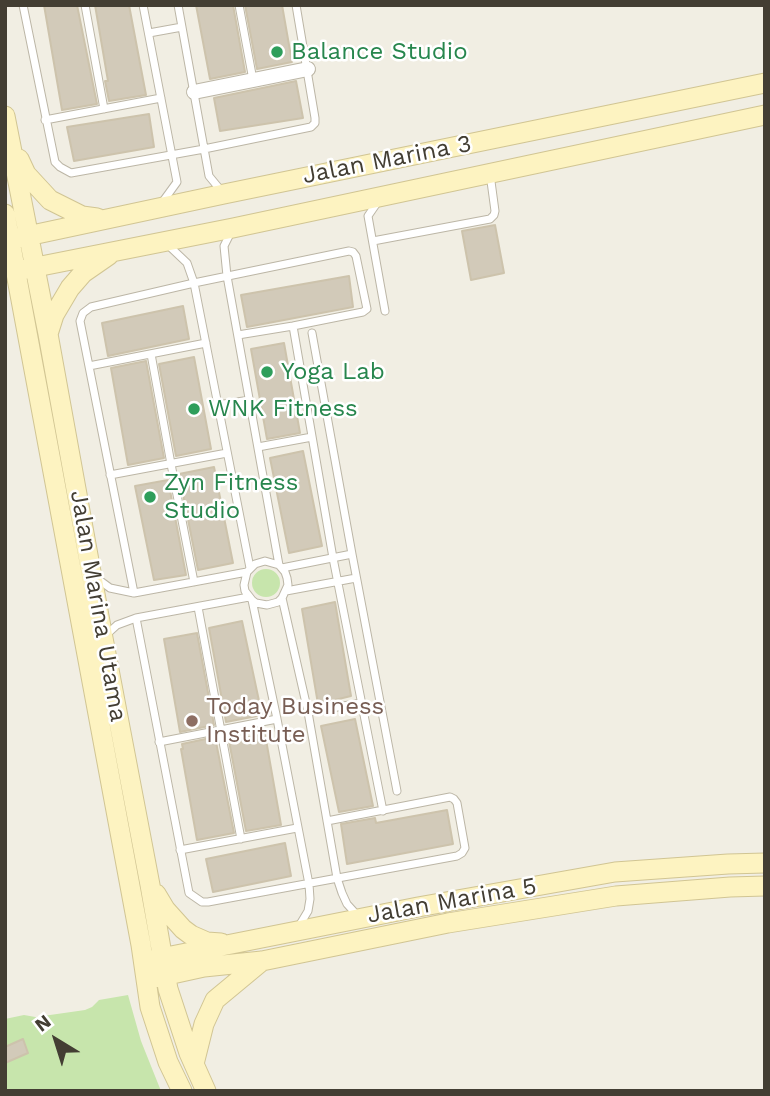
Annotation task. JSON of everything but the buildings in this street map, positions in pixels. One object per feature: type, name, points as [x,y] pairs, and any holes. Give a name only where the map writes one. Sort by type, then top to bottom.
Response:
[{"type":"street","points":[[194,92],[308,69]]},
{"type":"street","name":"Jalan Marina 3","points":[[10,240],[765,83]]},
{"type":"street","name":"Jalan Marina 3","points":[[26,269],[765,115]]},
{"type":"street","name":"Jalan Marina Utama","points":[[5,116],[30,235],[26,269],[150,1007],[168,1062],[182,1091]]},
{"type":"street","points":[[10,139],[26,174],[50,200],[82,216],[106,219]]},
{"type":"street","name":"Jalan Marina Utama","points":[[5,214],[10,240],[26,269],[48,334],[168,989],[206,1091]]},
{"type":"street","points":[[48,334],[54,315],[69,288],[83,273],[113,252]]},
{"type":"street","name":"Jalan Marina 5","points":[[144,971],[230,944],[615,872],[765,863]]},
{"type":"street","points":[[150,885],[165,909],[191,935],[207,942],[230,944]]},
{"type":"street","name":"Jalan Marina 5","points":[[165,966],[204,967],[262,961],[448,923],[616,896],[765,886]]},
{"type":"street","points":[[194,1064],[204,1024],[215,1000],[262,961]]},
{"type":"lane","points":[[23,5],[55,162],[71,173],[312,127],[315,118],[296,5]]},
{"type":"lane","points":[[85,5],[104,109]]},
{"type":"lane","points":[[144,5],[177,182],[159,207]]},
{"type":"lane","points":[[178,5],[209,176],[224,194]]},
{"type":"lane","points":[[239,5],[253,80]]},
{"type":"lane","points":[[149,33],[181,27]]},
{"type":"lane","points":[[45,120],[161,98]]},
{"type":"lane","points":[[373,241],[490,219],[495,211],[490,174]]},
{"type":"lane","points":[[368,216],[382,196]]},
{"type":"lane","points":[[349,203],[368,216],[385,311]]},
{"type":"lane","points":[[103,638],[117,625],[136,618],[250,598],[256,603],[267,605],[278,602],[288,585],[280,567],[227,276],[224,246],[233,228]]},
{"type":"lane","points":[[165,242],[187,263],[194,283],[206,343],[248,570],[244,585],[250,598],[277,719],[309,884],[308,911],[297,930]]},
{"type":"lane","points":[[134,593],[80,321],[83,313],[91,307],[227,276],[349,251],[356,256],[367,309],[238,335]]},
{"type":"lane","points":[[293,326],[333,558],[383,811]]},
{"type":"lane","points":[[312,333],[397,791]]},
{"type":"lane","points":[[89,366],[206,343]]},
{"type":"lane","points":[[151,354],[194,582]]},
{"type":"lane","points":[[217,405],[250,400]]},
{"type":"lane","points":[[258,447],[312,437]]},
{"type":"lane","points":[[110,475],[227,453]]},
{"type":"lane","points":[[92,574],[110,588],[134,593],[248,570],[259,562],[265,561],[280,567],[352,554]]},
{"type":"lane","points":[[284,595],[356,578]]},
{"type":"lane","points":[[284,595],[337,878],[347,904],[359,918]]},
{"type":"lane","points":[[198,607],[241,839]]},
{"type":"lane","points":[[136,618],[189,893],[202,902],[208,902],[457,856],[465,848],[457,803],[450,797],[327,821]]},
{"type":"lane","points":[[307,712],[361,703]]},
{"type":"lane","points":[[159,742],[277,719]]},
{"type":"lane","points":[[180,850],[297,828]]},
{"type":"green space","points":[[266,569],[276,573],[280,583],[276,593],[266,597],[256,593],[252,583],[256,573]]},
{"type":"green space","points":[[128,995],[141,1041],[161,1091],[5,1091],[5,1019],[24,1015],[41,1018],[85,1010],[99,1000]]},
{"type":"place","name":"Balance Studio","points":[[277,52]]},
{"type":"place","name":"Yoga Lab","points":[[267,372]]},
{"type":"place","name":"WNK Fitness","points":[[194,409]]},
{"type":"place","name":"Zyn Fitness Studio","points":[[150,497]]},
{"type":"place","name":"Today Business Institute","points":[[192,721]]}]
